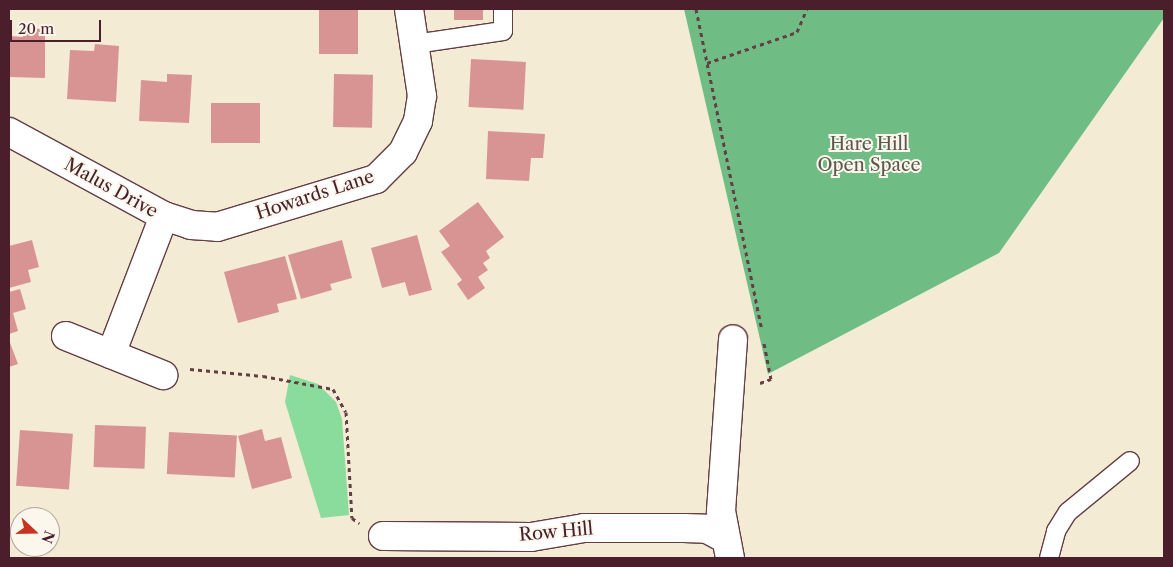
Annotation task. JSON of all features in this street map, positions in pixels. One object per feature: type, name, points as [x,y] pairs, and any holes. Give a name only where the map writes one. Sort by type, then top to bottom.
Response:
[{"type":"street","name":"Howards Lane","points":[[164,216],[191,225],[217,227],[376,179],[403,152],[418,121],[422,96],[409,9]]},
{"type":"street","name":"Malus Drive","points":[[9,132],[164,216],[111,354]]},
{"type":"street","points":[[66,336],[163,375]]},
{"type":"street","name":"Row Hill","points":[[728,549],[721,511],[723,446],[731,395],[733,339]]},
{"type":"street","name":"Row Hill","points":[[383,536],[531,537],[584,528],[684,528],[707,529],[728,549]]},
{"type":"lane","points":[[415,44],[503,31],[503,9]]},
{"type":"lane","points":[[1049,558],[1056,531],[1068,512],[1130,461]]},
{"type":"path","points":[[696,9],[762,330]]},
{"type":"path","points":[[707,63],[797,32],[807,9]]},
{"type":"path","points":[[731,395],[771,379],[764,340]]},
{"type":"path","points":[[163,375],[187,368],[263,376],[333,389],[346,412],[352,518],[383,536]]},
{"type":"green space","name":"Hare Hill Open Space","points":[[684,9],[1164,9],[1164,18],[999,253],[768,374]]},
{"type":"green space","points":[[290,375],[318,384],[336,402],[342,419],[349,515],[321,518],[285,402]]},
{"type":"building","points":[[319,9],[358,9],[358,54],[319,54]]},
{"type":"building","points":[[454,9],[483,9],[483,20],[454,20]]},
{"type":"building","points":[[23,28],[45,29],[45,78],[9,77],[9,36],[23,37]]},
{"type":"building","points":[[95,44],[119,46],[116,102],[67,99],[70,50],[94,51]]},
{"type":"building","points":[[471,59],[526,62],[523,110],[468,107]]},
{"type":"building","points":[[167,74],[192,75],[189,123],[139,121],[141,80],[167,82]]},
{"type":"building","points":[[334,74],[373,75],[372,128],[333,127]]},
{"type":"building","points":[[211,103],[260,103],[260,143],[211,143]]},
{"type":"building","points":[[488,131],[545,134],[543,158],[531,158],[529,181],[486,179]]},
{"type":"building","points":[[478,202],[504,237],[486,251],[490,258],[483,263],[488,270],[478,277],[485,288],[468,300],[457,284],[462,280],[441,252],[450,246],[439,231]]},
{"type":"building","points":[[417,235],[432,290],[409,296],[405,282],[382,288],[371,248]]},
{"type":"building","points":[[32,240],[39,267],[28,270],[31,282],[9,288],[9,246]]},
{"type":"building","points":[[342,240],[352,278],[330,284],[332,290],[301,299],[288,255]]},
{"type":"building","points":[[285,256],[297,299],[277,304],[279,312],[238,323],[224,272]]},
{"type":"building","points":[[20,289],[26,309],[13,313],[18,331],[9,334],[9,292]]},
{"type":"building","points":[[9,340],[18,364],[9,367]]},
{"type":"building","points":[[95,425],[146,427],[145,469],[94,467]]},
{"type":"building","points":[[262,429],[265,441],[281,437],[292,478],[252,489],[238,436]]},
{"type":"building","points":[[20,430],[73,434],[69,490],[16,486]]},
{"type":"building","points":[[169,432],[237,436],[235,478],[167,474]]}]
